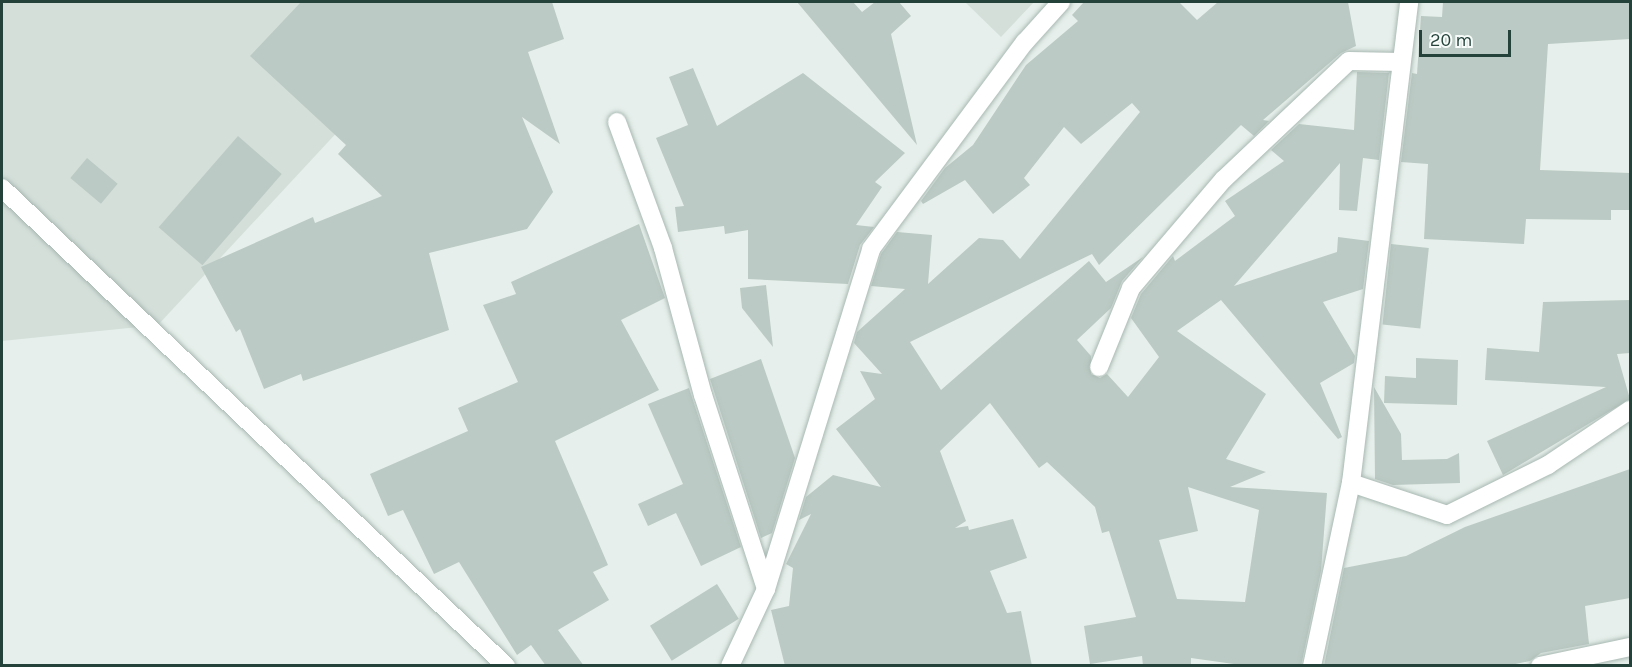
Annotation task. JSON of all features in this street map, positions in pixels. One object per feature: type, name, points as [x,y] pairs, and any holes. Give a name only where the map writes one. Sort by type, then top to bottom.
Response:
[{"type":"street","points":[[730,666],[766,589],[871,249],[1025,42],[1061,2]]},
{"type":"street","points":[[1312,666],[1351,483],[1409,2]]},
{"type":"street","points":[[1099,367],[1131,288],[1223,180],[1349,61],[1401,62]]},
{"type":"street","points":[[617,122],[663,248],[703,395],[766,589]]},
{"type":"street","points":[[2,188],[506,666]]},
{"type":"street","points":[[1351,483],[1446,515],[1548,465],[1630,410]]},
{"type":"street","points":[[1540,666],[1630,647]]},
{"type":"shaded area","points":[[2,2],[458,2],[158,325],[2,341]]},
{"type":"shaded area","points":[[965,2],[1034,2],[1001,37]]},
{"type":"building","points":[[301,2],[552,2],[564,39],[528,52],[560,144],[522,117],[553,192],[527,229],[429,253],[449,330],[303,381],[301,374],[264,389],[240,329],[236,332],[201,267],[313,217],[315,223],[382,196],[338,154],[346,145],[250,56]]},
{"type":"building","points":[[797,2],[853,2],[862,12],[875,2],[899,2],[911,16],[891,34],[917,145]]},
{"type":"building","points":[[1084,2],[1179,2],[1197,20],[1218,2],[1348,2],[1356,46],[1341,53],[1263,120],[1269,121],[1254,136],[1241,125],[1099,265],[1092,254],[910,342],[941,390],[1089,261],[1106,282],[1143,257],[1122,281],[1111,308],[1077,340],[1091,356],[1091,374],[1100,378],[1107,374],[1128,397],[1159,357],[1131,318],[1141,294],[1173,256],[1175,261],[1235,216],[1225,201],[1284,161],[1271,150],[1299,124],[1354,130],[1357,72],[1389,73],[1379,160],[1363,158],[1357,211],[1339,210],[1340,163],[1234,286],[1337,252],[1338,237],[1369,241],[1363,289],[1323,302],[1355,356],[1354,363],[1320,383],[1342,437],[1338,439],[1221,300],[1177,331],[1266,394],[1226,459],[1266,472],[1230,487],[1327,493],[1321,571],[1301,666],[1248,666],[1191,658],[1191,666],[1143,666],[1142,656],[1090,664],[1084,626],[1136,617],[1109,531],[1102,533],[1095,507],[1047,462],[1039,468],[990,403],[940,451],[966,521],[955,528],[968,526],[969,530],[1013,519],[1027,558],[990,571],[1007,613],[1021,611],[1032,666],[785,666],[771,610],[789,606],[793,568],[786,564],[811,514],[799,520],[806,497],[833,475],[881,487],[836,429],[875,399],[860,371],[882,374],[854,343],[857,332],[905,289],[871,286],[881,254],[897,232],[932,235],[928,284],[979,238],[1003,240],[1020,259],[1140,112],[1132,103],[1081,144],[1064,127],[1024,178],[1030,185],[993,214],[965,180],[923,204],[921,201],[945,168],[973,145],[1026,65],[1078,21],[1072,15]],"holes":[[[1188,487],[1259,510],[1245,602],[1177,599],[1159,540],[1198,531]]]},
{"type":"building","points":[[1443,2],[1630,2],[1630,39],[1548,44],[1540,170],[1630,173],[1630,210],[1611,210],[1611,220],[1526,219],[1524,244],[1424,239],[1428,164],[1401,162],[1412,73],[1417,74],[1421,16],[1442,17]]},
{"type":"building","points":[[693,68],[717,126],[803,73],[905,153],[875,182],[882,187],[856,225],[874,227],[860,245],[848,284],[748,279],[748,230],[725,234],[724,226],[678,232],[675,207],[684,206],[656,138],[688,125],[669,77]]},
{"type":"building","points":[[238,136],[282,174],[202,265],[159,227]]},
{"type":"building","points":[[87,158],[118,184],[101,204],[70,178]]},
{"type":"building","points":[[639,224],[665,298],[621,320],[659,390],[555,441],[608,565],[593,572],[609,600],[558,630],[584,666],[546,666],[531,645],[517,655],[459,562],[434,574],[403,510],[388,516],[370,474],[468,431],[458,408],[518,382],[483,305],[516,294],[511,282]]},
{"type":"building","points":[[1391,244],[1429,248],[1420,329],[1383,325]]},
{"type":"building","points":[[766,285],[773,347],[742,308],[740,288]]},
{"type":"building","points":[[1630,300],[1630,353],[1617,354],[1630,399],[1503,475],[1487,441],[1606,387],[1485,380],[1487,348],[1539,352],[1543,302]]},
{"type":"building","points":[[1416,358],[1458,360],[1457,405],[1384,403],[1385,376],[1416,378]]},
{"type":"building","points":[[761,359],[795,458],[772,533],[761,538],[710,379]]},
{"type":"building","points":[[1374,387],[1401,434],[1402,460],[1447,459],[1459,453],[1460,483],[1393,485],[1375,479]]},
{"type":"building","points":[[689,388],[741,547],[701,566],[676,513],[648,526],[638,504],[683,484],[648,404]]},
{"type":"building","points":[[1630,469],[1630,598],[1585,606],[1589,644],[1541,653],[1530,661],[1506,666],[1324,666],[1344,568],[1406,556],[1465,527]]},
{"type":"building","points":[[717,584],[739,619],[672,661],[650,626]]}]
